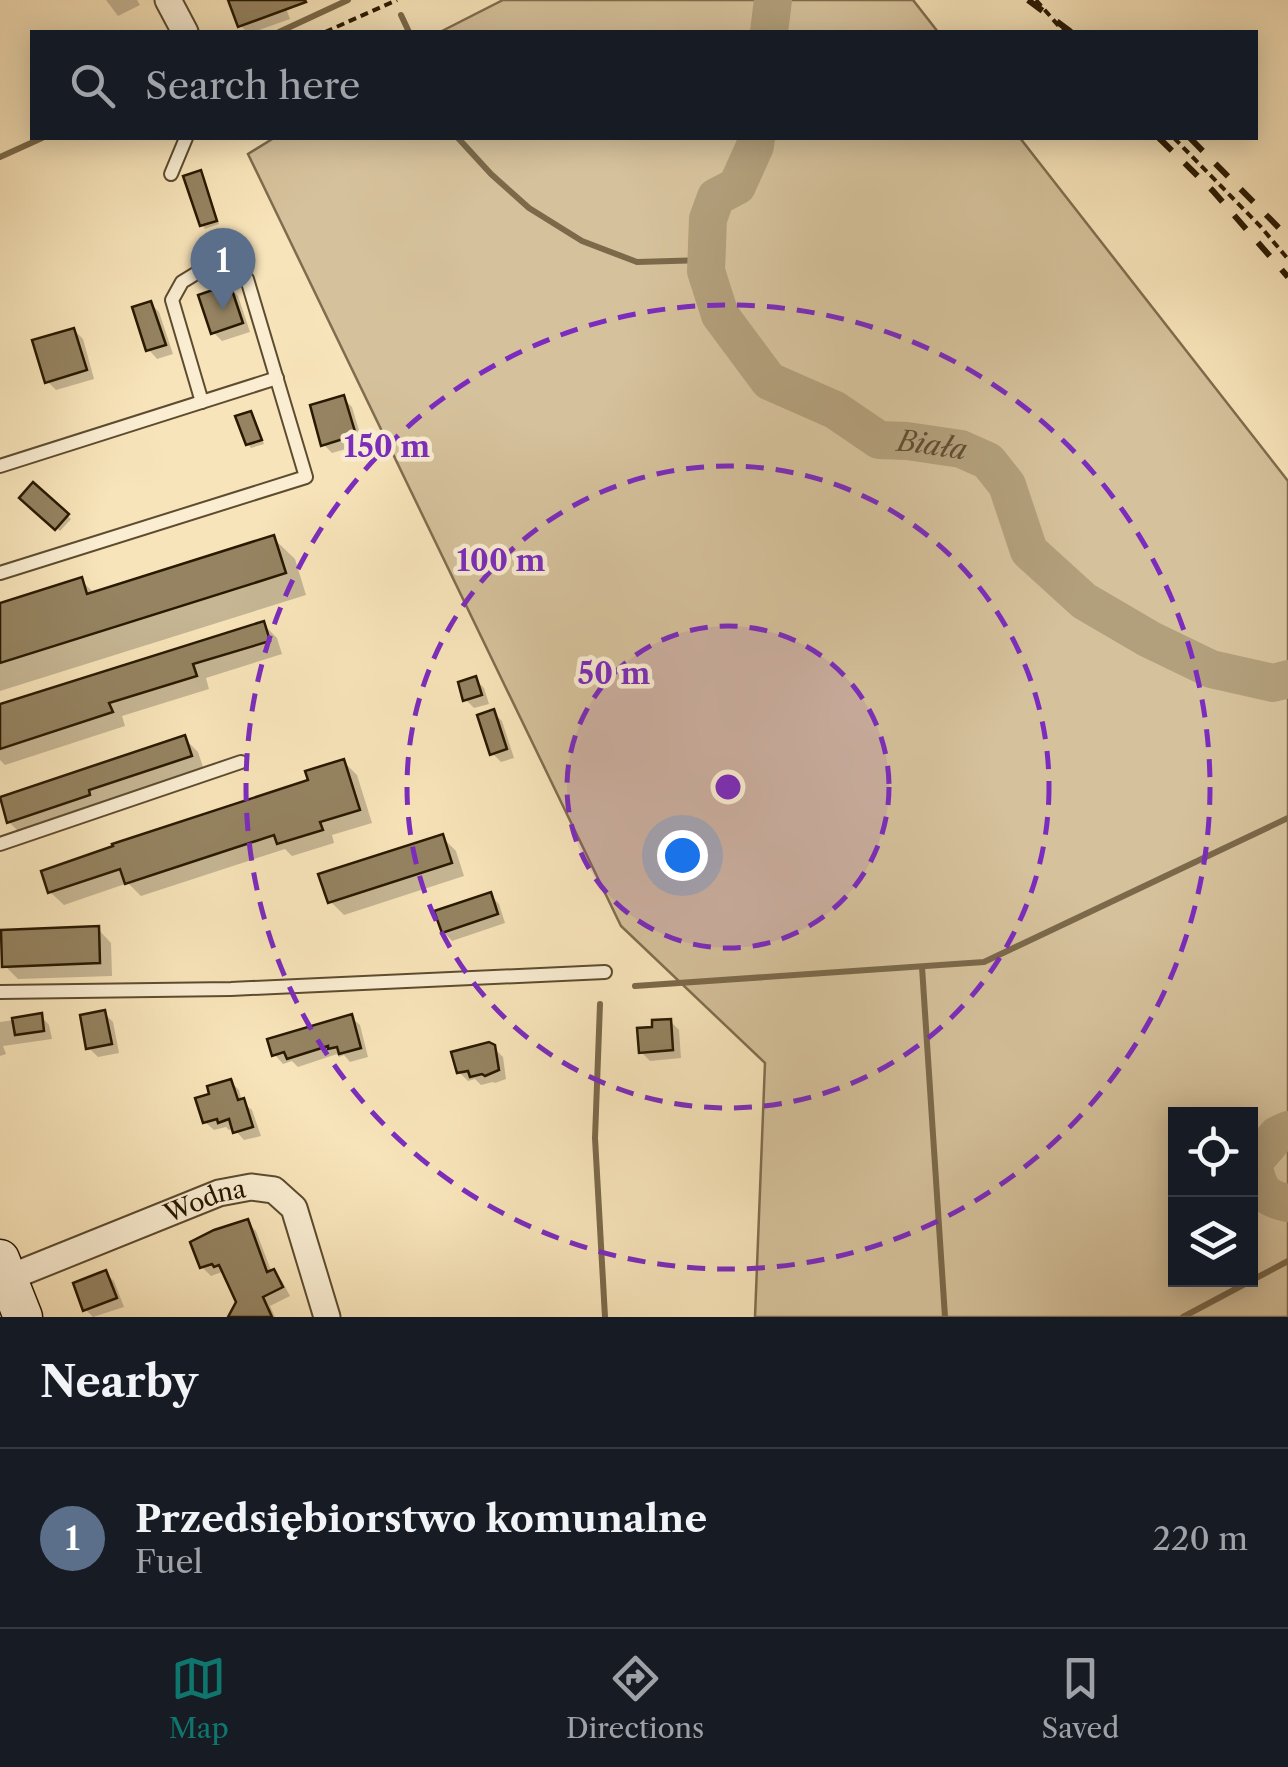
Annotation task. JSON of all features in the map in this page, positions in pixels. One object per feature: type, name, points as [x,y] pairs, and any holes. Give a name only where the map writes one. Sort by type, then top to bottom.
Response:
[{"type":"street","points":[[168,0],[184,30]]},
{"type":"street","name":"Wodna","points":[[4,1269],[220,1193],[251,1188],[274,1190],[294,1208],[327,1317]]},
{"type":"street","points":[[4,1269],[23,1317]]},
{"type":"lane","points":[[171,174],[185,140]]},
{"type":"lane","points":[[0,574],[306,477],[248,279],[234,268],[216,266],[200,271],[182,282],[172,300],[202,402]]},
{"type":"lane","points":[[0,466],[276,378]]},
{"type":"lane","points":[[0,844],[241,762]]},
{"type":"lane","points":[[0,992],[232,989],[604,972]]},
{"type":"path","points":[[330,30],[397,0]]},
{"type":"path","points":[[1036,0],[1062,30]]},
{"type":"path","points":[[1176,140],[1288,258]]},
{"type":"shaded area","points":[[503,0],[913,0],[936,30],[444,30]]},
{"type":"shaded area","points":[[271,140],[1022,140],[1288,481],[1288,1317],[755,1317],[765,1063],[621,926],[248,154]]},
{"type":"building","points":[[228,0],[305,0],[306,2],[238,27]]},
{"type":"building","points":[[201,170],[217,221],[200,226],[183,176]]},
{"type":"building","points":[[230,284],[243,323],[211,334],[198,295]]},
{"type":"building","points":[[151,301],[166,345],[146,351],[132,307]]},
{"type":"building","points":[[74,328],[87,370],[45,383],[32,340]]},
{"type":"building","points":[[344,395],[356,435],[321,446],[310,405]]},
{"type":"building","points":[[251,411],[262,440],[246,445],[235,416]]},
{"type":"building","points":[[33,482],[69,514],[55,530],[19,498]]},
{"type":"building","points":[[274,535],[286,573],[0,663],[0,603],[82,577],[87,594]]},
{"type":"building","points":[[264,621],[270,641],[193,664],[197,676],[109,703],[113,712],[0,749],[0,704]]},
{"type":"building","points":[[476,676],[482,695],[463,701],[458,682]]},
{"type":"building","points":[[494,709],[507,749],[490,755],[477,715]]},
{"type":"building","points":[[185,735],[192,756],[89,790],[90,795],[7,823],[0,797]]},
{"type":"building","points":[[344,759],[360,810],[320,822],[323,830],[277,844],[274,835],[125,884],[120,869],[48,893],[41,871],[308,780],[305,771]]},
{"type":"building","points":[[443,834],[452,863],[328,903],[318,874]]},
{"type":"building","points":[[491,892],[498,914],[442,933],[434,911]]},
{"type":"building","points":[[99,926],[100,963],[2,967],[1,930]]},
{"type":"building","points":[[105,1010],[112,1044],[86,1049],[80,1015]]},
{"type":"building","points":[[42,1013],[44,1031],[15,1035],[12,1018]]},
{"type":"building","points":[[352,1014],[361,1048],[339,1054],[337,1047],[328,1046],[287,1059],[284,1052],[272,1056],[267,1039]]},
{"type":"building","points":[[671,1019],[673,1050],[639,1053],[637,1028],[652,1027],[652,1020]]},
{"type":"building","points":[[489,1042],[495,1045],[499,1070],[485,1076],[470,1077],[468,1071],[457,1073],[451,1052]]},
{"type":"building","points":[[231,1079],[238,1100],[244,1098],[253,1127],[233,1133],[229,1119],[203,1123],[195,1098],[209,1094],[207,1086]]},
{"type":"building","points":[[248,1219],[267,1272],[274,1269],[283,1287],[263,1297],[272,1317],[228,1317],[236,1302],[219,1265],[200,1268],[190,1242]]},
{"type":"building","points":[[106,1270],[117,1298],[83,1311],[73,1283]]},
{"type":"waterway","points":[[283,30],[348,0]]},
{"type":"waterway","name":"Biała","points":[[769,30],[773,0]]},
{"type":"waterway","points":[[401,15],[408,30]]},
{"type":"waterway","points":[[0,157],[38,140]]},
{"type":"waterway","points":[[460,140],[529,208],[582,241],[637,262],[706,260]]},
{"type":"waterway","name":"Biała","points":[[756,140],[737,186],[716,197],[708,219],[706,271],[720,315],[769,381],[835,410],[879,440],[961,449],[988,461],[1007,485],[1029,551],[1084,601],[1211,669],[1273,683],[1288,679]]},
{"type":"waterway","points":[[635,986],[984,962],[1288,818]]},
{"type":"waterway","points":[[922,967],[945,1317]]},
{"type":"waterway","points":[[600,1004],[595,1138],[605,1317]]},
{"type":"waterway","name":"Biała","points":[[1288,1130],[1277,1135],[1253,1163],[1263,1190],[1288,1203]]},
{"type":"waterway","points":[[1183,1317],[1288,1261]]},
{"type":"railway","points":[[1028,0],[1068,30]]},
{"type":"railway","points":[[1161,140],[1213,191],[1288,277]]},
{"type":"railway","points":[[1192,140],[1288,237]]},
{"type":"place","name":"Przedsiębiorstwo komunalne","points":[[223,310]]}]
